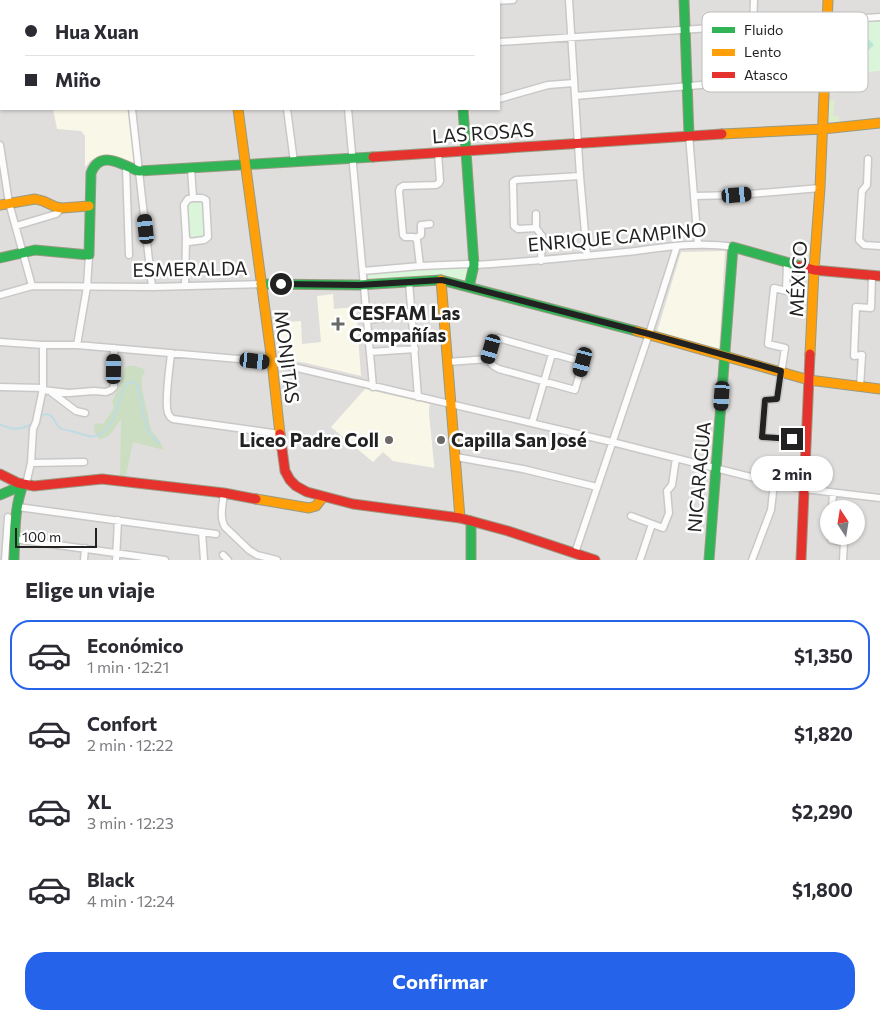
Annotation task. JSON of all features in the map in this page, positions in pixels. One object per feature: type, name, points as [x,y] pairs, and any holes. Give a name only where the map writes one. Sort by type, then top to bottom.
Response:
[{"type":"street","points":[[500,1],[513,0]]},
{"type":"street","points":[[569,0],[587,256]]},
{"type":"street","points":[[684,0],[689,135],[698,245]]},
{"type":"street","points":[[500,42],[702,29]]},
{"type":"street","points":[[500,99],[548,85],[574,83]]},
{"type":"street","points":[[575,96],[702,86]]},
{"type":"street","name":"MÉXICO","points":[[801,560],[824,92]]},
{"type":"street","points":[[132,110],[152,287]]},
{"type":"street","name":"MONJITAS","points":[[238,110],[272,362],[282,456],[285,471],[290,480],[296,486],[323,497],[353,504],[460,518],[508,531],[596,560]]},
{"type":"street","points":[[287,110],[294,162]]},
{"type":"street","points":[[348,110],[373,387]]},
{"type":"street","points":[[463,110],[474,265],[469,287]]},
{"type":"street","name":"LAS ROSAS","points":[[89,206],[92,168],[101,162],[112,160],[139,171],[880,123]]},
{"type":"street","points":[[0,145],[5,204],[16,226],[32,286]]},
{"type":"street","points":[[430,224],[421,225],[421,234],[416,238],[403,235],[399,189],[403,186],[439,183],[438,153]]},
{"type":"street","points":[[868,159],[867,185],[862,191],[859,240],[864,245],[880,246]]},
{"type":"street","points":[[126,166],[129,255]]},
{"type":"street","points":[[191,168],[193,198]]},
{"type":"street","points":[[536,228],[518,229],[514,226],[512,182],[516,180],[580,176]]},
{"type":"street","points":[[694,196],[737,195],[820,188]]},
{"type":"street","points":[[185,286],[186,238],[184,205],[188,199],[202,198],[206,200],[208,237],[204,240],[189,242],[186,238]]},
{"type":"street","points":[[5,204],[35,199],[62,208],[89,206],[89,254],[86,287],[76,345]]},
{"type":"street","points":[[16,226],[56,214],[62,208]]},
{"type":"street","points":[[536,214],[536,228],[542,236],[541,261]]},
{"type":"street","points":[[416,238],[420,266]]},
{"type":"street","name":"ENRIQUE CAMPINO","points":[[363,271],[420,266],[541,261],[677,246],[722,245],[814,270],[876,276]]},
{"type":"street","points":[[575,553],[677,246]]},
{"type":"street","name":"NICARAGUA","points":[[709,560],[733,247]]},
{"type":"street","points":[[0,258],[34,250],[89,254]]},
{"type":"street","points":[[787,263],[786,291],[774,288],[768,344],[785,348],[777,399],[765,400],[762,437],[806,441]]},
{"type":"street","points":[[860,387],[862,355],[854,356],[856,307],[871,308],[876,276]]},
{"type":"street","points":[[442,280],[460,518]]},
{"type":"street","name":"ESMERALDA","points":[[0,295],[32,286],[152,287],[365,284],[442,280],[649,334],[809,380],[880,389]]},
{"type":"street","points":[[409,282],[418,397]]},
{"type":"street","points":[[367,320],[411,315]]},
{"type":"street","points":[[498,338],[583,362],[575,390],[499,369],[492,366],[488,359],[494,340],[498,338]]},
{"type":"street","points":[[0,342],[76,345],[272,362],[373,387],[532,422],[804,490],[880,498]]},
{"type":"street","points":[[14,560],[20,489],[27,480],[32,463],[33,429],[44,389],[43,345]]},
{"type":"street","points":[[0,387],[44,389],[69,393],[106,392],[114,387],[114,348]]},
{"type":"street","points":[[370,352],[414,349]]},
{"type":"street","points":[[171,353],[167,411],[173,419],[280,434]]},
{"type":"street","points":[[532,422],[552,354]]},
{"type":"street","points":[[448,362],[488,359]]},
{"type":"street","points":[[44,389],[76,411],[85,413]]},
{"type":"street","points":[[456,457],[523,469],[597,487]]},
{"type":"street","points":[[631,516],[663,528],[669,513],[667,491],[672,485],[676,458]]},
{"type":"street","points":[[32,463],[84,462]]},
{"type":"street","points":[[0,474],[23,485],[43,486],[95,479],[224,493],[312,509],[319,504],[323,497]]},
{"type":"street","points":[[752,560],[770,510],[774,483]]},
{"type":"street","points":[[0,495],[23,485]]},
{"type":"street","points":[[224,493],[223,524],[249,550],[257,555],[276,560]]},
{"type":"street","points":[[833,493],[833,500]]},
{"type":"street","points":[[18,507],[216,534]]},
{"type":"street","points":[[5,560],[8,517]]},
{"type":"street","points":[[116,557],[118,520]]},
{"type":"street","points":[[471,521],[471,560]]},
{"type":"street","points":[[640,560],[652,524]]},
{"type":"street","points":[[202,532],[204,560]]},
{"type":"street","points":[[15,539],[85,548],[116,557],[165,560]]},
{"type":"street","points":[[843,560],[844,545]]},
{"type":"street","points":[[84,560],[85,548]]},
{"type":"shaded area","points":[[500,0],[880,0],[880,560],[0,560],[0,110],[500,110]]},
{"type":"shaded area","points":[[880,73],[880,102],[857,100],[858,92],[868,92],[868,74]]},
{"type":"shaded area","points":[[53,110],[130,110],[135,165],[118,158],[104,156],[91,160],[85,167],[85,136],[81,131],[57,129]]},
{"type":"shaded area","points":[[725,251],[719,350],[657,332],[681,252]]},
{"type":"shaded area","points":[[333,294],[334,309],[356,307],[361,376],[281,359],[275,323],[301,321],[302,344],[321,342],[317,296]]},
{"type":"shaded area","name":"Liceo Padre Coll","points":[[365,389],[430,404],[429,412],[435,468],[393,461],[383,452],[373,462],[331,427]]},
{"type":"shaded area","name":"Capilla San José","points":[[430,404],[446,408],[452,473],[435,474],[429,412]]},
{"type":"green space","points":[[880,20],[880,71],[868,72],[868,21]]},
{"type":"green space","points":[[868,39],[874,45],[868,50]]},
{"type":"green space","points":[[828,100],[835,100],[833,115],[838,116],[841,122],[827,121]]},
{"type":"green space","points":[[190,200],[200,200],[204,203],[205,235],[202,238],[193,239],[188,237],[186,206]]},
{"type":"green space","points":[[469,265],[470,278],[466,282],[369,281],[368,273]]},
{"type":"green space","points":[[127,366],[136,366],[145,370],[142,378],[142,388],[151,430],[164,450],[133,442],[126,476],[120,476],[121,419],[107,437],[99,439],[94,431],[95,423],[103,424],[114,408],[112,402]]},
{"type":"waterway","points":[[40,416],[50,415],[57,425],[64,430],[93,437],[97,436],[109,426],[127,383],[132,382],[136,383],[140,395],[147,428],[159,443]]},
{"type":"waterway","points":[[0,424],[15,429],[30,425]]},
{"type":"traffic: fast","points":[[684,0],[689,135]]},
{"type":"traffic: fast","points":[[463,110],[474,265],[469,287]]},
{"type":"traffic: fast","points":[[0,258],[35,250],[89,255],[91,173],[100,161],[113,161],[139,171],[373,157]]},
{"type":"traffic: fast","points":[[709,560],[733,247],[800,266]]},
{"type":"traffic: fast","points":[[261,284],[359,285],[441,280],[636,331]]},
{"type":"traffic: fast","points":[[0,495],[23,485]]},
{"type":"traffic: fast","points":[[14,560],[16,512],[23,485]]},
{"type":"traffic: fast","points":[[471,521],[471,560]]},
{"type":"traffic: slow","points":[[827,12],[828,0]]},
{"type":"traffic: slow","points":[[810,354],[824,92]]},
{"type":"traffic: slow","points":[[238,110],[280,434]]},
{"type":"traffic: slow","points":[[722,134],[823,129],[880,123]]},
{"type":"traffic: slow","points":[[0,205],[35,199],[62,208],[89,206]]},
{"type":"traffic: slow","points":[[441,280],[460,518]]},
{"type":"traffic: slow","points":[[636,331],[809,380],[880,389]]},
{"type":"traffic: slow","points":[[256,499],[309,508],[316,506],[323,497]]},
{"type":"traffic: jam","points":[[373,157],[722,134]]},
{"type":"traffic: jam","points":[[800,266],[814,270],[880,276]]},
{"type":"traffic: jam","points":[[801,560],[810,354]]},
{"type":"traffic: jam","points":[[280,434],[285,471],[296,486],[307,492],[353,504],[460,518],[508,531],[595,560]]},
{"type":"traffic: jam","points":[[0,474],[18,483],[34,486],[102,479],[224,493],[256,499]]},
{"type":"place","name":"CESFAM Las Compañías","points":[[338,324]]},
{"type":"place","name":"Liceo Padre Coll","points":[[389,440]]},
{"type":"place","name":"Capilla San José","points":[[441,440]]},
{"type":"route","points":[[281,284],[359,285],[442,280],[649,334],[781,371],[777,399],[765,400],[762,437],[792,439]]}]
